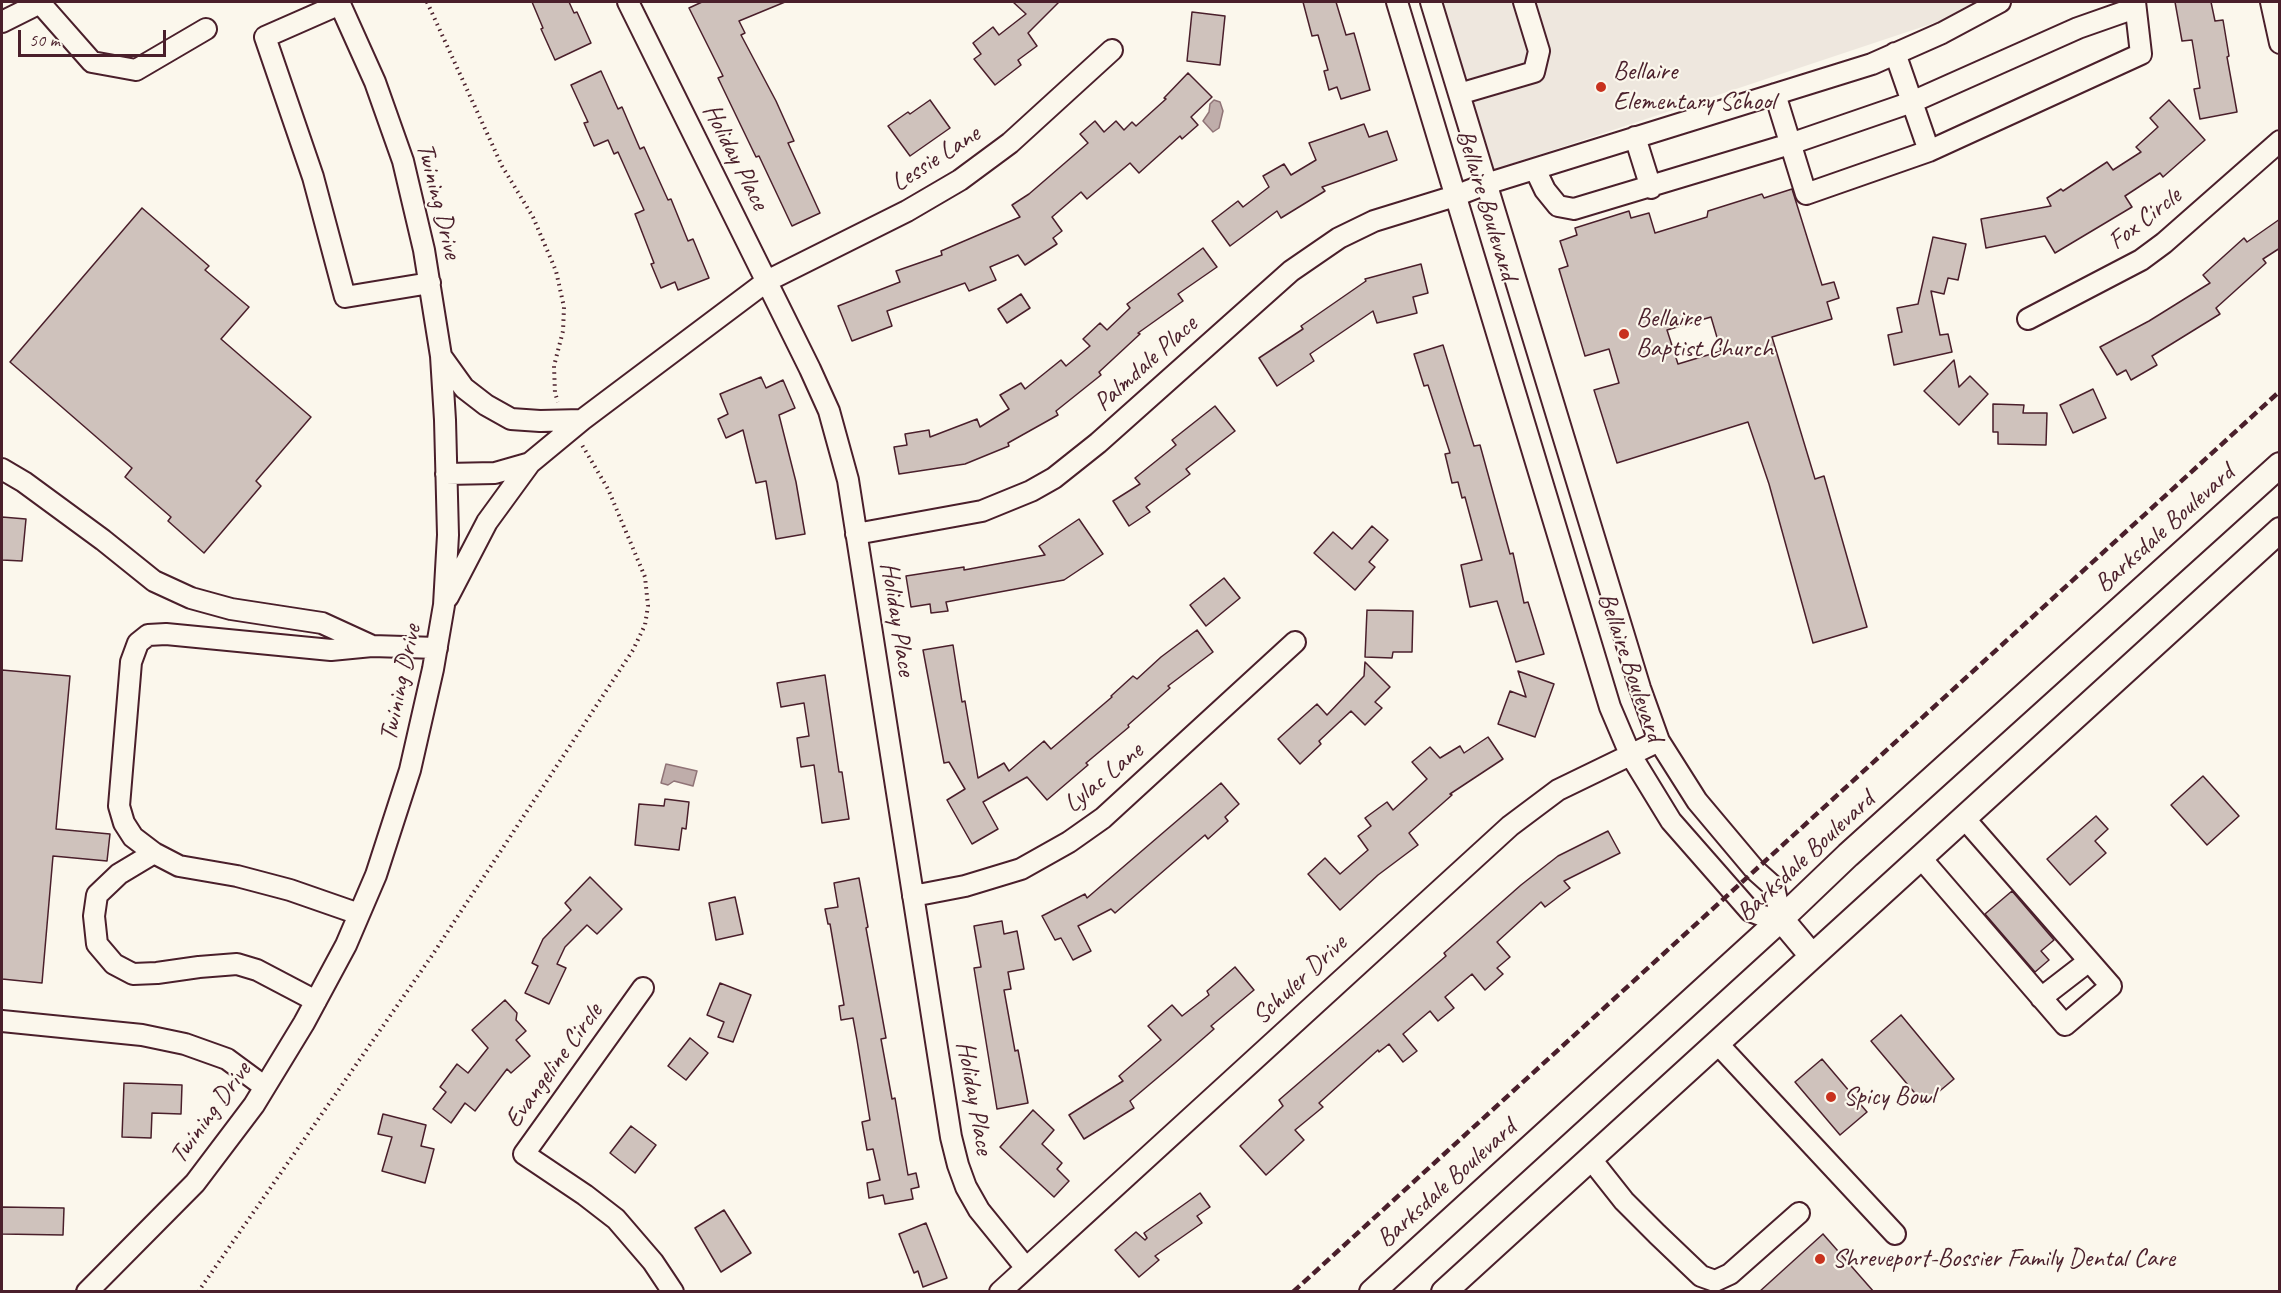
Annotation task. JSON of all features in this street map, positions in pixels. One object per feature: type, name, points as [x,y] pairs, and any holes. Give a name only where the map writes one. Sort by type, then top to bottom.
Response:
[{"type":"main road","name":"Barksdale Boulevard","points":[[1372,1292],[1857,847],[2280,465]]},
{"type":"main road","points":[[1444,1292],[2280,530]]},
{"type":"main road","points":[[1781,919],[1812,956]]},
{"type":"street","points":[[2,22],[41,2],[92,62],[136,70],[206,29]]},
{"type":"street","name":"Holiday Place","points":[[628,2],[829,411],[848,480],[951,1137],[966,1188],[979,1210],[1026,1268]]},
{"type":"street","name":"Bellaire Boulevard","points":[[1397,2],[1610,707],[1630,754],[1671,822],[1750,911],[1781,919],[1774,887],[1755,870],[1697,801],[1659,741],[1606,579],[1431,2]]},
{"type":"street","name":"Bellaire Boulevard","points":[[1459,93],[1534,72],[1539,51],[1524,2]]},
{"type":"street","name":"Palmdale Place","points":[[856,534],[982,511],[1031,491],[1054,478],[1098,443],[1291,271],[1339,238],[1374,221],[1872,64],[1942,33],[2000,2]]},
{"type":"street","points":[[2271,2],[2280,43]]},
{"type":"street","points":[[339,3],[265,37],[310,167],[345,297],[430,283]]},
{"type":"street","name":"Twining Drive","points":[[87,1292],[195,1184],[254,1105],[346,945],[376,875],[410,770],[436,648],[444,605],[448,534],[441,356],[424,250],[403,161],[375,82],[339,3]]},
{"type":"street","points":[[1535,169],[1545,190],[1558,206],[1574,209],[1651,188],[1790,144],[1912,102],[2078,27],[2135,5],[2141,54],[1929,151],[1806,194],[1790,144],[1774,94]]},
{"type":"street","name":"Lessie Lane","points":[[530,463],[573,423],[767,281],[907,211],[960,180],[1010,143],[1112,50]]},
{"type":"street","points":[[1895,53],[1929,151]]},
{"type":"street","points":[[1635,137],[1651,188]]},
{"type":"street","name":"Fox Circle","points":[[2028,319],[2115,276],[2141,260],[2164,243],[2280,141]]},
{"type":"street","points":[[441,356],[464,388],[486,405],[511,419],[573,423]]},
{"type":"street","points":[[446,474],[495,473],[530,463]]},
{"type":"street","points":[[444,605],[487,522],[530,463]]},
{"type":"street","points":[[1539,472],[1571,464]]},
{"type":"street","points":[[2,469],[24,482],[103,540],[154,581],[191,598],[231,609],[322,623],[372,646]]},
{"type":"street","points":[[1574,587],[1606,579]]},
{"type":"street","points":[[359,914],[290,890],[237,876],[179,866],[154,853],[133,837],[124,823],[118,806],[131,662],[138,643],[148,635],[166,634],[331,650],[372,646],[436,648]]},
{"type":"street","name":"Lylac Lane","points":[[913,896],[965,886],[1021,869],[1069,842],[1118,805],[1295,642]]},
{"type":"street","name":"Schuler Drive","points":[[1000,1292],[1510,826],[1558,790],[1659,741]]},
{"type":"street","points":[[1920,857],[2065,1025],[2111,986],[1964,818]]},
{"type":"street","points":[[154,853],[119,874],[97,895],[94,916],[97,944],[114,964],[133,974],[237,964],[256,970],[316,1000]]},
{"type":"street","points":[[2041,998],[2089,961]]},
{"type":"street","name":"Evangeline Circle","points":[[643,988],[524,1154],[616,1219],[653,1262],[673,1292]]},
{"type":"street","points":[[2,1021],[142,1035],[185,1044],[227,1059],[265,1087]]},
{"type":"street","points":[[1717,1043],[1895,1234]]},
{"type":"street","points":[[1590,1158],[1624,1201],[1657,1234],[1701,1276],[1715,1281],[1730,1274],[1799,1213]]},
{"type":"path","points":[[198,1292],[431,957],[608,690],[633,650],[645,625],[648,592],[643,570],[608,489],[555,393],[554,366],[562,331],[564,306],[556,271],[533,217],[502,166],[428,2]]},
{"type":"shaded area","name":"Bellaire Elementary School","points":[[1435,2],[1997,2],[1487,172]]},
{"type":"shaded area","points":[[1214,100],[1220,102],[1223,111],[1219,128],[1213,132],[1203,121]]},
{"type":"shaded area","points":[[666,764],[697,771],[693,786],[674,781],[668,785],[661,783]]},
{"type":"building","points":[[532,2],[569,2],[574,13],[577,12],[591,43],[555,60]]},
{"type":"building","points":[[702,2],[785,2],[739,21],[745,33],[741,35],[794,141],[788,143],[820,213],[792,226],[718,78],[723,76],[689,8]]},
{"type":"building","points":[[1013,2],[1059,2],[1028,33],[1037,46],[1018,60],[1021,65],[995,85],[974,59],[981,54],[973,43],[993,27],[999,35],[1026,14]]},
{"type":"building","points":[[1303,2],[1336,2],[1346,35],[1354,33],[1370,90],[1341,99],[1337,87],[1329,90],[1324,71],[1328,70],[1318,35],[1312,36]]},
{"type":"building","points":[[2175,2],[2211,2],[2215,21],[2223,20],[2237,112],[2200,119],[2194,89],[2200,88],[2192,40],[2182,41]]},
{"type":"building","points":[[1192,12],[1225,16],[1220,65],[1187,61]]},
{"type":"building","points":[[601,71],[618,109],[622,107],[640,149],[644,147],[668,200],[671,199],[688,241],[693,239],[709,278],[678,290],[675,282],[661,288],[635,214],[644,210],[618,152],[614,154],[608,140],[594,146],[584,123],[588,122],[571,85]]},
{"type":"building","points":[[1188,73],[1212,97],[1191,117],[1198,125],[1182,139],[1180,136],[1139,173],[1130,163],[1087,199],[1081,192],[1052,217],[1062,231],[1053,238],[1057,244],[1025,265],[1018,255],[990,267],[996,280],[969,291],[965,283],[887,311],[892,326],[852,341],[838,306],[900,282],[896,271],[942,255],[941,251],[1020,217],[1012,205],[1029,194],[1088,143],[1080,134],[1095,121],[1104,132],[1116,121],[1124,130],[1132,122],[1136,126],[1166,99],[1164,98]]},
{"type":"building","points":[[930,100],[950,128],[910,156],[888,126]]},
{"type":"building","points":[[2169,100],[2205,140],[2163,177],[2160,173],[2125,196],[2132,207],[2055,253],[2045,236],[1986,248],[1981,219],[2051,206],[2047,198],[2061,189],[2063,191],[2107,162],[2113,170],[2141,152],[2136,147],[2158,127],[2150,118]]},
{"type":"building","points":[[1364,124],[1369,137],[1387,131],[1397,160],[1322,187],[1325,191],[1281,218],[1277,211],[1230,246],[1212,221],[1238,201],[1243,207],[1269,187],[1263,176],[1284,164],[1291,175],[1316,160],[1309,143]]},
{"type":"building","name":"Bellaire Baptist Church","points":[[1792,189],[1822,285],[1834,282],[1839,298],[1827,302],[1832,319],[1772,337],[1815,479],[1824,476],[1867,627],[1813,643],[1769,484],[1748,422],[1617,463],[1594,390],[1619,383],[1609,349],[1585,356],[1559,269],[1568,266],[1560,241],[1577,235],[1575,228],[1629,211],[1631,218],[1649,213],[1655,233],[1707,217],[1708,211],[1762,194],[1764,198]],"holes":[[[1711,317],[1721,351],[1678,364],[1667,330]]]},
{"type":"building","points":[[142,208],[209,266],[205,270],[249,307],[221,339],[311,417],[256,481],[261,486],[204,553],[168,521],[171,517],[125,477],[132,468],[10,362]]},
{"type":"building","points":[[2280,219],[2280,248],[2263,259],[2266,263],[2216,308],[2220,314],[2152,356],[2157,365],[2131,380],[2126,370],[2117,375],[2100,347],[2149,321],[2210,283],[2203,275],[2244,238],[2247,242]]},
{"type":"building","points":[[1933,237],[1966,244],[1958,280],[1948,278],[1944,294],[1931,291],[1940,335],[1948,334],[1952,352],[1894,365],[1888,335],[1902,332],[1897,308],[1918,304]]},
{"type":"building","points":[[1203,248],[1217,267],[1178,294],[1183,301],[1138,333],[1140,334],[1099,372],[1101,375],[1056,411],[1058,415],[1008,443],[1009,446],[965,464],[899,474],[894,447],[907,445],[905,434],[929,430],[930,437],[977,419],[980,427],[1009,409],[1000,395],[1021,383],[1025,389],[1061,360],[1066,366],[1090,346],[1083,339],[1100,323],[1107,330],[1130,308],[1127,304]]},
{"type":"building","points":[[1421,264],[1428,293],[1413,297],[1417,313],[1377,323],[1373,311],[1310,354],[1314,361],[1277,386],[1259,358],[1303,329],[1301,326],[1366,281],[1365,279]]},
{"type":"building","points":[[1021,294],[1030,308],[1007,323],[998,309]]},
{"type":"building","points":[[1443,345],[1474,446],[1480,445],[1510,554],[1513,553],[1524,603],[1528,602],[1544,654],[1516,662],[1497,601],[1470,607],[1461,565],[1482,560],[1465,497],[1462,498],[1458,482],[1452,483],[1445,454],[1450,453],[1428,385],[1424,386],[1414,354]]},
{"type":"building","points":[[1954,360],[1959,387],[1970,376],[1988,394],[1959,425],[1924,391]]},
{"type":"building","points":[[761,377],[766,388],[783,380],[795,408],[779,415],[796,482],[805,534],[776,539],[766,481],[756,483],[743,430],[726,438],[718,419],[728,414],[720,394]]},
{"type":"building","points":[[2093,389],[2106,418],[2073,433],[2060,405]]},
{"type":"building","points":[[1993,404],[2024,405],[2023,413],[2047,413],[2046,445],[1998,444],[1998,432],[1993,432]]},
{"type":"building","points":[[1215,406],[1235,431],[1186,469],[1190,474],[1146,507],[1150,512],[1129,526],[1113,501],[1140,484],[1135,478],[1176,445],[1172,440]]},
{"type":"building","points":[[2,517],[26,519],[22,561],[2,560]]},
{"type":"building","points":[[1079,519],[1103,554],[1064,580],[946,602],[948,611],[931,613],[930,604],[911,607],[906,576],[964,567],[964,570],[1045,555],[1039,546]]},
{"type":"building","points":[[1372,526],[1388,540],[1369,562],[1375,567],[1355,590],[1314,553],[1333,532],[1352,549]]},
{"type":"building","points":[[1224,578],[1240,598],[1206,626],[1190,605]]},
{"type":"building","points":[[1367,610],[1413,611],[1412,652],[1393,652],[1392,658],[1365,657]]},
{"type":"building","points":[[1197,630],[1213,652],[1168,686],[1170,688],[1128,725],[1129,727],[1047,800],[1027,777],[983,802],[998,829],[972,844],[947,800],[965,789],[949,762],[944,763],[923,650],[953,645],[978,778],[1004,763],[1009,771],[1044,741],[1051,749],[1133,676],[1137,679],[1161,657]]},
{"type":"building","points":[[1365,662],[1390,687],[1375,702],[1382,708],[1365,725],[1351,711],[1319,741],[1321,744],[1300,764],[1278,739],[1317,704],[1327,715],[1364,676]]},
{"type":"building","points":[[2,670],[70,676],[56,829],[110,834],[107,861],[53,856],[42,983],[2,979]]},
{"type":"building","points":[[1518,671],[1554,684],[1535,737],[1498,724],[1510,691],[1526,697]]},
{"type":"building","points":[[825,675],[839,772],[842,772],[849,819],[822,823],[814,765],[801,767],[797,738],[809,736],[804,703],[781,707],[777,683]]},
{"type":"building","points":[[1488,737],[1503,759],[1450,794],[1452,795],[1409,833],[1418,845],[1378,875],[1340,910],[1308,874],[1325,858],[1340,874],[1368,850],[1358,836],[1371,826],[1365,818],[1387,802],[1393,810],[1427,779],[1412,762],[1430,747],[1440,758],[1460,746],[1464,753]]},
{"type":"building","points":[[2203,776],[2239,816],[2207,845],[2171,805]]},
{"type":"building","points":[[1221,783],[1239,804],[1225,817],[1228,821],[1208,839],[1205,835],[1115,913],[1111,909],[1078,926],[1091,951],[1073,960],[1061,938],[1055,940],[1042,916],[1085,894],[1087,898]]},
{"type":"building","points":[[665,799],[689,802],[686,829],[682,828],[679,850],[635,845],[639,804],[664,806]]},
{"type":"building","points":[[2096,816],[2108,829],[2095,841],[2106,853],[2070,885],[2047,859]]},
{"type":"building","points":[[1608,831],[1620,853],[1564,881],[1570,888],[1545,907],[1541,902],[1497,942],[1510,957],[1497,968],[1503,974],[1485,990],[1472,974],[1445,997],[1454,1008],[1438,1021],[1430,1011],[1403,1034],[1417,1051],[1403,1062],[1389,1044],[1379,1052],[1378,1050],[1319,1103],[1323,1107],[1295,1130],[1304,1140],[1266,1175],[1240,1146],[1283,1106],[1279,1100],[1446,956],[1444,953],[1521,885],[1558,856]]},
{"type":"building","points":[[590,877],[622,909],[597,934],[587,925],[565,947],[557,964],[566,968],[549,1004],[525,993],[538,966],[532,963],[543,939],[571,910],[565,903]]},
{"type":"building","points":[[859,878],[886,1038],[881,1039],[892,1099],[895,1098],[908,1175],[916,1173],[919,1187],[911,1189],[913,1199],[885,1204],[883,1195],[869,1198],[867,1183],[880,1180],[873,1149],[867,1150],[862,1122],[870,1120],[857,1040],[853,1018],[841,1020],[839,1006],[844,1005],[830,924],[828,924],[825,909],[838,907],[834,883]]},
{"type":"building","points":[[2012,891],[2054,940],[2041,951],[2049,960],[2035,972],[1985,914]]},
{"type":"building","points":[[735,897],[743,934],[716,940],[709,903]]},
{"type":"building","points":[[1002,921],[1004,934],[1017,931],[1024,969],[1008,972],[1011,989],[1004,990],[1015,1051],[1018,1050],[1028,1103],[997,1109],[974,968],[981,967],[974,926]]},
{"type":"building","points":[[1235,967],[1254,990],[1211,1026],[1214,1029],[1130,1101],[1134,1108],[1084,1139],[1069,1115],[1123,1081],[1119,1076],[1161,1040],[1148,1026],[1172,1005],[1182,1016],[1209,995],[1207,991]]},
{"type":"building","points":[[720,983],[751,995],[733,1042],[718,1037],[724,1022],[707,1015]]},
{"type":"building","points":[[505,1000],[517,1013],[516,1020],[526,1031],[516,1040],[530,1056],[511,1073],[507,1069],[475,1111],[465,1103],[451,1123],[433,1109],[446,1092],[440,1087],[457,1064],[468,1073],[488,1048],[472,1030]]},
{"type":"building","points":[[1901,1015],[1954,1079],[1924,1104],[1871,1041]]},
{"type":"building","points":[[690,1038],[708,1053],[686,1080],[668,1066]]},
{"type":"building","name":"Spicy Bowl","points":[[1822,1059],[1867,1112],[1840,1135],[1795,1082]]},
{"type":"building","points":[[124,1083],[182,1085],[181,1114],[152,1113],[151,1138],[122,1137]]},
{"type":"building","points":[[1033,1110],[1054,1130],[1042,1144],[1062,1163],[1057,1169],[1069,1181],[1054,1197],[1000,1147]]},
{"type":"building","points":[[383,1114],[426,1125],[421,1146],[434,1149],[425,1183],[382,1171],[392,1137],[378,1134]]},
{"type":"building","points":[[631,1126],[656,1145],[635,1173],[610,1153]]},
{"type":"building","points":[[1200,1193],[1210,1207],[1197,1216],[1202,1223],[1155,1256],[1159,1260],[1139,1277],[1115,1250],[1136,1232],[1145,1240],[1147,1238],[1144,1233]]},
{"type":"building","points":[[2,1207],[64,1208],[63,1235],[2,1234]]},
{"type":"building","points":[[724,1210],[751,1253],[721,1272],[695,1228]]},
{"type":"building","points":[[926,1223],[947,1278],[923,1287],[918,1271],[914,1273],[899,1234]]},
{"type":"building","name":"Shreveport-Bossier Family Dental Care","points":[[1823,1234],[1874,1292],[1759,1292]]},
{"type":"railway","points":[[1293,1292],[2280,391]]},
{"type":"place","name":"Bellaire Elementary School","points":[[1601,87]]},
{"type":"place","name":"Bellaire Baptist Church","points":[[1624,334]]},
{"type":"place","name":"Spicy Bowl","points":[[1831,1097]]},
{"type":"place","name":"Shreveport-Bossier Family Dental Care","points":[[1820,1259]]}]
